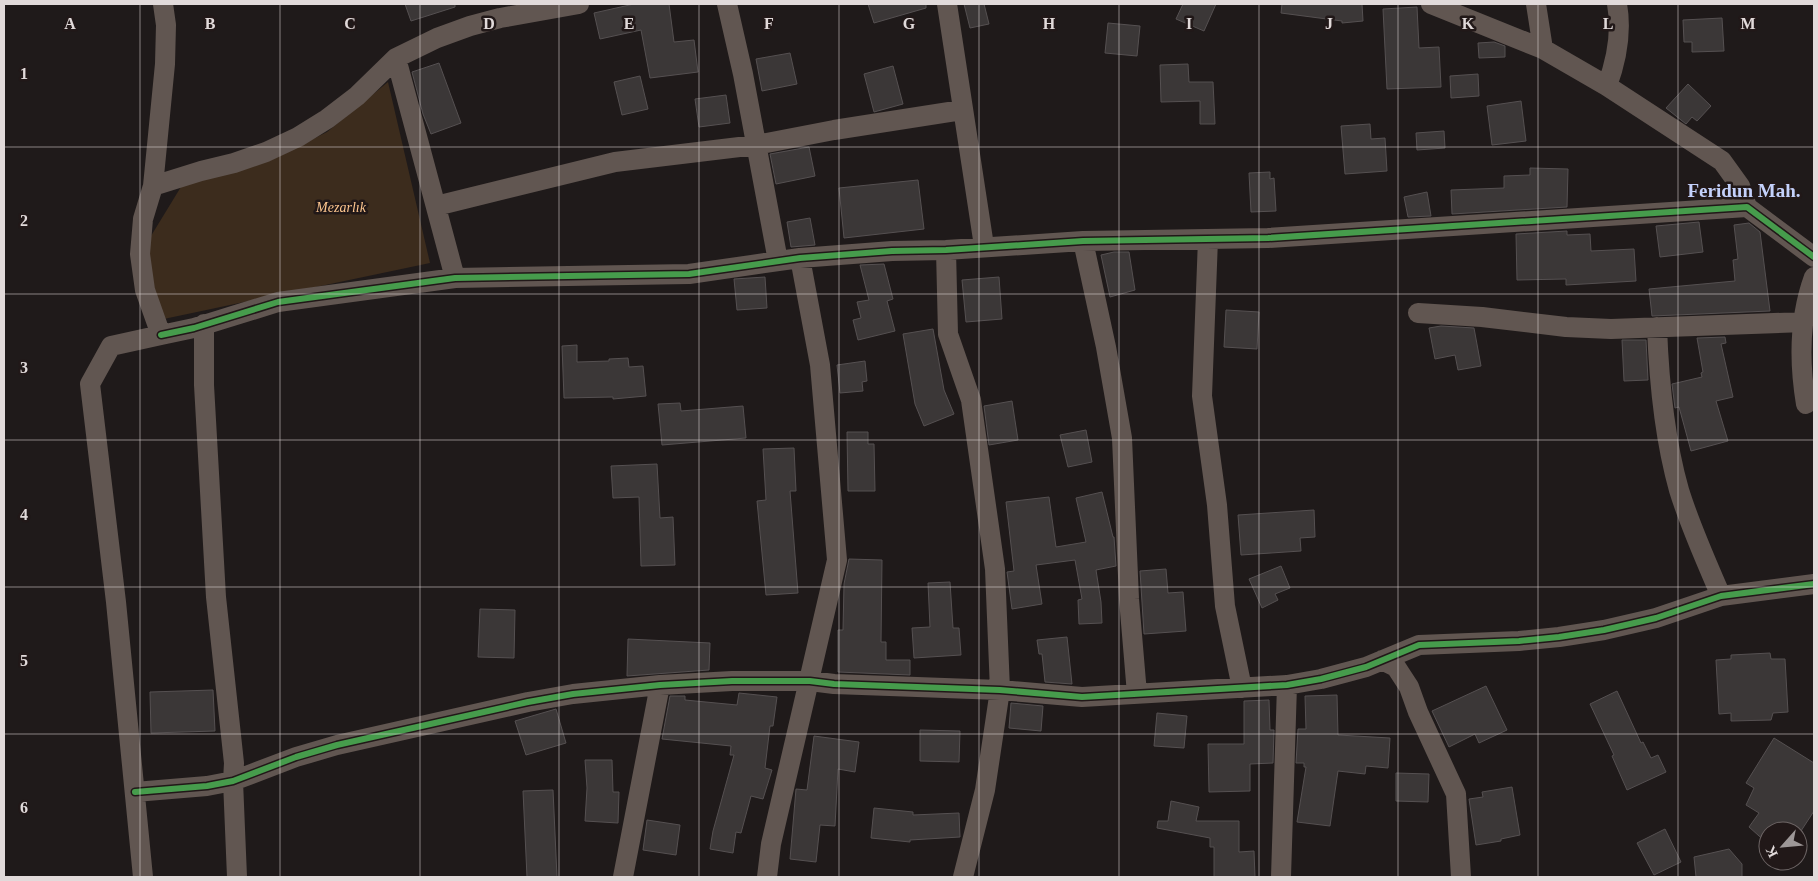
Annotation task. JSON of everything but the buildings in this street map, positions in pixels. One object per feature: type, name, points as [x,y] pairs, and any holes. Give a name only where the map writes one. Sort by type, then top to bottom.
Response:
[{"type":"street","points":[[161,335],[145,290],[140,254],[143,219],[153,186],[165,64],[166,25],[163,4]]},
{"type":"street","points":[[153,186],[234,163],[266,152],[298,137],[327,119],[357,96],[396,58],[437,38],[500,18],[579,4]]},
{"type":"street","points":[[727,4],[778,261]]},
{"type":"street","points":[[947,4],[984,246]]},
{"type":"street","points":[[1431,4],[1543,49],[1607,86],[1722,161],[1740,186],[1747,208],[1814,257]]},
{"type":"street","points":[[1536,4],[1543,49]]},
{"type":"street","points":[[1607,86],[1616,60],[1618,46],[1617,4]]},
{"type":"street","points":[[396,58],[455,278]]},
{"type":"street","points":[[436,206],[616,162],[756,145],[834,130],[962,110]]},
{"type":"street","points":[[143,877],[116,602],[90,384],[111,346],[204,324],[278,302],[455,278],[688,274],[800,258],[892,251],[946,250],[1082,241],[1268,238],[1747,208]]},
{"type":"street","points":[[1208,239],[1202,396],[1217,505],[1225,606],[1242,688]]},
{"type":"street","points":[[1082,241],[1106,347],[1122,438],[1129,599],[1137,694]]},
{"type":"street","points":[[946,250],[948,334],[971,400],[995,569],[1000,690],[985,790],[963,877]]},
{"type":"street","points":[[767,877],[771,844],[837,560],[820,365],[800,258]]},
{"type":"street","points":[[1806,404],[1802,363],[1804,322],[1814,278]]},
{"type":"street","points":[[1418,313],[1482,317],[1566,327],[1611,329],[1804,322]]},
{"type":"street","points":[[204,324],[204,385],[216,597],[234,763],[237,877]]},
{"type":"street","points":[[1657,327],[1662,401],[1672,460],[1688,518],[1721,596]]},
{"type":"street","points":[[135,792],[207,786],[233,781],[337,745],[528,702],[573,694],[732,681],[810,681],[834,684],[1000,690],[1082,697],[1287,685],[1321,679],[1366,667],[1419,644],[1519,641],[1559,637],[1604,630],[1656,618],[1721,596],[1814,584]]},
{"type":"street","points":[[1382,660],[1396,667],[1409,687],[1418,712],[1456,794],[1461,877]]},
{"type":"street","points":[[1281,877],[1287,685]]},
{"type":"street","points":[[624,877],[660,686]]},
{"type":"green space","name":"Mezarlık","points":[[388,82],[430,263],[159,320],[143,249],[187,177],[269,161],[327,132]]},
{"type":"cycle path","points":[[161,335],[194,328],[278,302],[455,278],[689,274],[800,258],[892,251],[946,250],[1083,241],[1268,238],[1747,207],[1814,257]]},
{"type":"cycle path","points":[[135,792],[207,786],[233,781],[296,757],[337,745],[528,702],[573,694],[660,685],[732,681],[810,681],[834,684],[1000,690],[1082,697],[1287,685],[1321,679],[1366,667],[1419,645],[1519,641],[1559,637],[1604,630],[1656,618],[1721,596],[1814,584]]},
{"type":"district","name":"Feridun Mah.","points":[[1744,190]]}]
